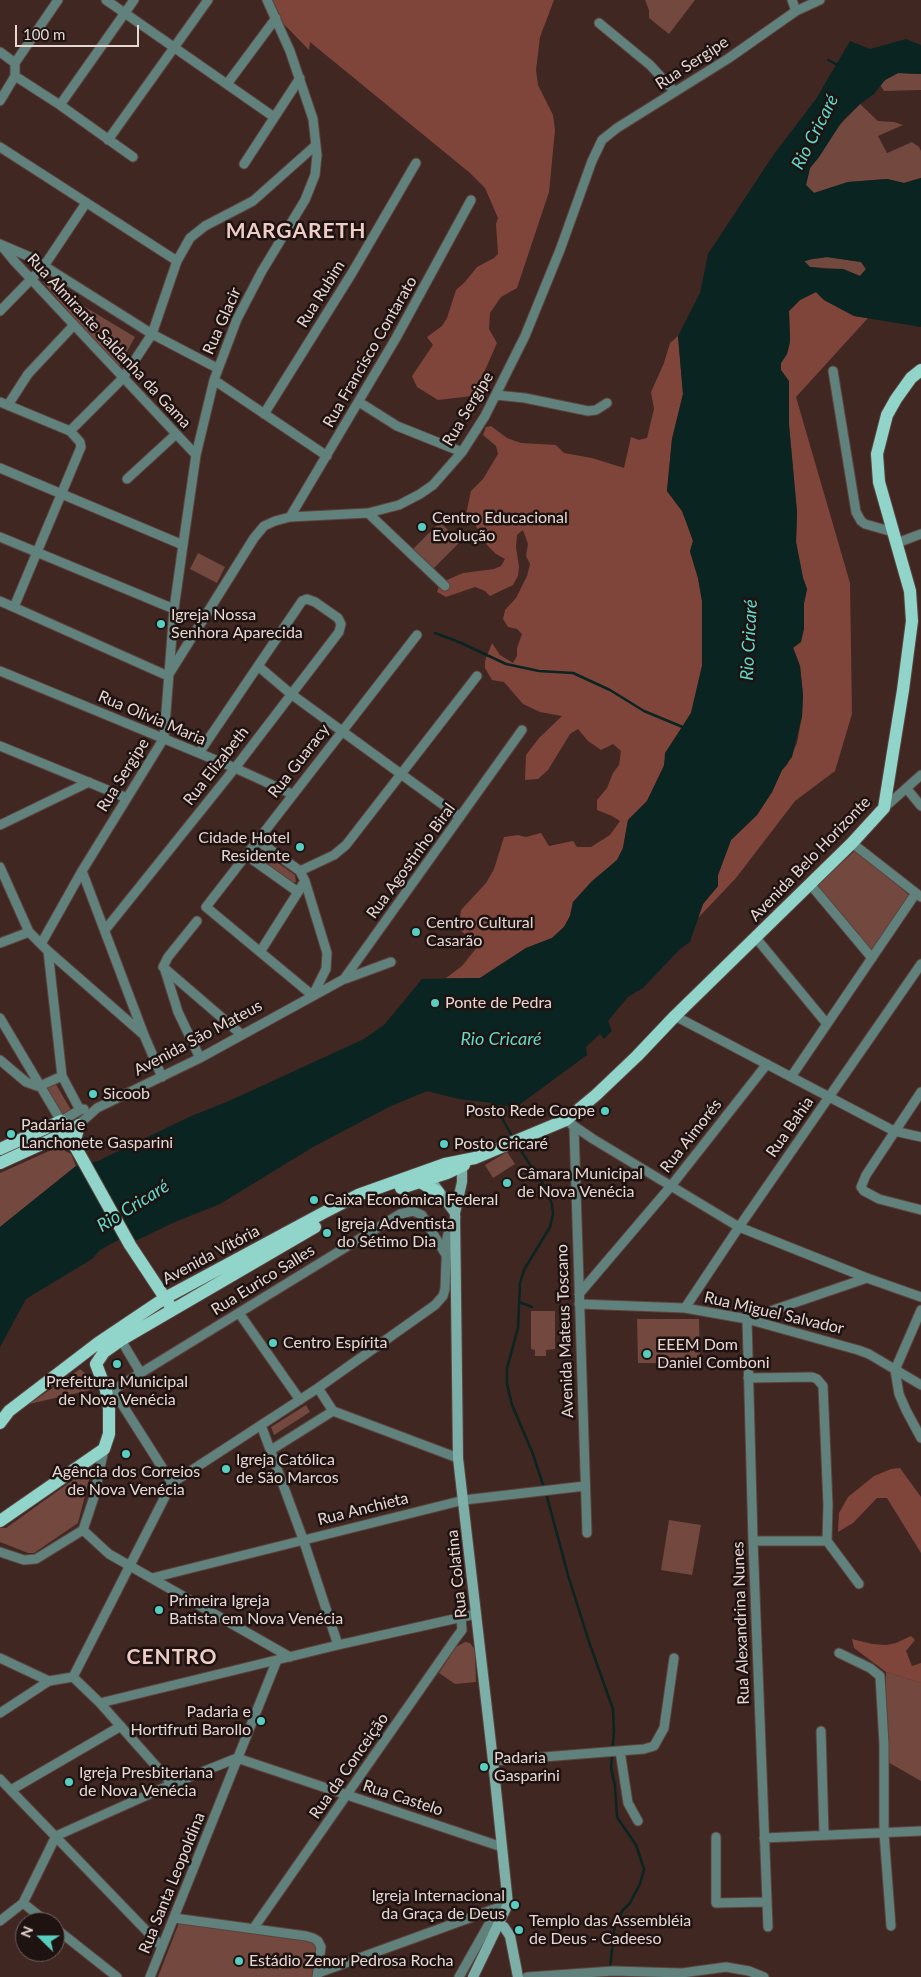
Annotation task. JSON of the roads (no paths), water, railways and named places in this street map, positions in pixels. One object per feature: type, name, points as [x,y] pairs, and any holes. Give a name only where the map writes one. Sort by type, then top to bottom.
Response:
[{"type":"main road","name":"Avenida Belo Horizonte","points":[[462,1163],[521,1138],[570,1124],[596,1095],[852,843],[884,808],[912,622],[910,591],[879,482],[877,454],[882,430],[896,399],[904,387],[921,370]]},
{"type":"main road","points":[[61,1121],[130,1245],[173,1310]]},
{"type":"main road","name":"Avenida São Mateus","points":[[0,1149],[61,1121]]},
{"type":"main road","points":[[73,1143],[79,1125]]},
{"type":"main road","points":[[0,1163],[50,1139],[73,1143]]},
{"type":"main road","name":"Avenida Vitória","points":[[96,1364],[104,1352],[121,1340],[360,1202],[462,1163]]},
{"type":"main road","name":"Rua Colatina","points":[[462,1163],[462,1182],[456,1215],[458,1458],[508,1904]]},
{"type":"main road","points":[[426,1177],[456,1215]]},
{"type":"main road","name":"Avenida Vitória","points":[[0,1422],[10,1411],[98,1343],[165,1298],[358,1194],[426,1177]]},
{"type":"main road","points":[[438,1192],[451,1190],[462,1182]]},
{"type":"main road","points":[[0,1520],[104,1449],[109,1434],[109,1390],[96,1364],[88,1363],[66,1369]]},
{"type":"main road","points":[[473,1977],[508,1904]]},
{"type":"main road","points":[[498,1924],[504,1927],[510,1936],[518,1977]]},
{"type":"street","points":[[0,101],[14,76],[15,63],[58,0]]},
{"type":"street","points":[[106,0],[274,117]]},
{"type":"street","points":[[60,106],[134,0]]},
{"type":"street","points":[[108,140],[208,0]]},
{"type":"street","name":"Rua Glacir","points":[[168,676],[174,609],[196,455],[217,368],[252,291],[312,185],[317,165],[313,119],[300,78],[267,0]]},
{"type":"street","points":[[792,0],[796,11]]},
{"type":"street","name":"Rua Sergipe","points":[[41,944],[82,871],[164,738],[168,676],[258,531],[269,523],[290,517],[368,513],[389,509],[420,494],[432,485],[462,452],[496,395],[539,302],[592,161],[602,140],[617,128],[676,92],[796,11],[820,0]]},
{"type":"street","points":[[227,84],[276,18]]},
{"type":"street","points":[[599,23],[650,65],[676,92]]},
{"type":"street","points":[[0,52],[15,63]]},
{"type":"street","points":[[14,76],[133,157]]},
{"type":"street","points":[[244,164],[300,78]]},
{"type":"street","points":[[70,430],[123,378],[152,334],[177,261],[185,246],[198,231],[253,201],[316,145]]},
{"type":"street","points":[[0,147],[177,261]]},
{"type":"street","name":"Rua Rubim","points":[[264,414],[362,257],[416,163]]},
{"type":"street","name":"Rua Francisco Contarato","points":[[290,517],[359,402],[434,270],[471,200]]},
{"type":"street","points":[[0,311],[44,266],[86,203]]},
{"type":"street","name":"Rua Almirante Saldanha da Gama","points":[[1,244],[44,266],[152,334],[217,368]]},
{"type":"street","name":"Rua Almirante Saldanha da Gama","points":[[1,244],[175,435],[196,455]]},
{"type":"street","points":[[14,607],[81,451],[80,442],[70,430],[4,403],[28,374],[74,325]]},
{"type":"street","points":[[833,371],[856,512],[866,524],[895,537],[921,534]]},
{"type":"street","points":[[214,380],[327,456]]},
{"type":"street","points":[[496,395],[525,398],[588,411],[596,410],[607,403]]},
{"type":"street","points":[[359,402],[397,426],[462,452]]},
{"type":"street","points":[[127,479],[175,435]]},
{"type":"street","points":[[0,468],[183,545]]},
{"type":"street","points":[[368,513],[445,586]]},
{"type":"street","points":[[0,537],[174,609]]},
{"type":"street","name":"Rua Elizabeth","points":[[105,930],[339,632],[341,624],[338,618],[315,602],[307,599],[302,601],[258,666]]},
{"type":"street","points":[[0,601],[168,676]]},
{"type":"street","name":"Rua Guaracy","points":[[260,952],[206,907],[417,635]]},
{"type":"street","points":[[198,753],[258,666],[291,694],[460,817]]},
{"type":"street","name":"Rua Olivia Maria","points":[[0,671],[164,738],[292,794]]},
{"type":"street","points":[[300,871],[340,852],[478,676]]},
{"type":"street","name":"Rua Agostinho Biral","points":[[312,996],[344,979],[522,730]]},
{"type":"street","points":[[0,746],[127,798]]},
{"type":"street","points":[[884,808],[921,775]]},
{"type":"street","points":[[0,825],[89,782]]},
{"type":"street","points":[[907,789],[921,806]]},
{"type":"street","points":[[257,840],[300,871],[304,882],[326,953],[326,969],[312,996],[260,952],[304,882]]},
{"type":"street","points":[[791,1077],[872,958],[918,895],[852,843]]},
{"type":"street","points":[[246,855],[298,892]]},
{"type":"street","points":[[0,867],[29,932],[144,1035]]},
{"type":"street","points":[[82,871],[144,1035],[162,1076]]},
{"type":"street","points":[[810,884],[872,958]]},
{"type":"street","points":[[197,921],[168,957],[164,966],[178,1012],[200,1058]]},
{"type":"street","points":[[0,943],[29,932]]},
{"type":"street","points":[[756,938],[827,1024]]},
{"type":"street","points":[[48,951],[62,1076],[80,1110]]},
{"type":"street","points":[[344,979],[391,962]]},
{"type":"street","name":"Rua Bahia","points":[[685,1308],[738,1226],[921,964]]},
{"type":"street","points":[[164,966],[242,1035]]},
{"type":"street","points":[[173,996],[187,987]]},
{"type":"street","name":"Avenida São Mateus","points":[[79,1125],[97,1108],[200,1058],[312,996]]},
{"type":"street","points":[[675,1016],[894,1131],[921,1137]]},
{"type":"street","points":[[0,1018],[61,1121]]},
{"type":"street","points":[[0,1060],[22,1079],[34,1085],[40,1086],[62,1076]]},
{"type":"street","name":"Rua Aimorés","points":[[579,1299],[671,1186],[766,1064]]},
{"type":"street","points":[[921,1092],[894,1131],[862,1185],[864,1191],[879,1199],[921,1210]]},
{"type":"street","name":"Avenida São Mateus","points":[[61,1121],[80,1110],[97,1108]]},
{"type":"street","points":[[570,1124],[738,1226],[867,1278],[921,1297]]},
{"type":"street","name":"Avenida Mateus Toscano","points":[[570,1124],[579,1299],[587,1533]]},
{"type":"street","name":"Rua Eurico Salles","points":[[109,1390],[239,1313],[396,1216],[406,1212],[417,1211],[422,1214],[446,1256]]},
{"type":"street","points":[[72,1677],[172,1483],[318,1388],[427,1312],[440,1299],[445,1289],[448,1230],[456,1215]]},
{"type":"street","points":[[747,1319],[867,1278]]},
{"type":"street","name":"Rua Miguel Salvador","points":[[579,1299],[685,1308],[747,1319],[845,1345],[869,1354],[921,1385]]},
{"type":"street","points":[[921,1310],[895,1370],[900,1394],[906,1410],[921,1438]]},
{"type":"street","points":[[239,1313],[300,1400]]},
{"type":"street","name":"Rua Alexandrina Nunes","points":[[747,1319],[753,1541],[768,1927]]},
{"type":"street","points":[[121,1340],[140,1372]]},
{"type":"street","points":[[748,1378],[812,1377],[817,1379],[823,1386],[828,1505],[827,1541],[859,1584]]},
{"type":"street","points":[[318,1388],[333,1411],[458,1458]]},
{"type":"street","points":[[109,1390],[172,1483]]},
{"type":"street","points":[[271,1450],[333,1411]]},
{"type":"street","points":[[261,1425],[303,1539],[338,1645]]},
{"type":"street","points":[[0,1552],[24,1560],[36,1559],[83,1530],[91,1510],[104,1449]]},
{"type":"street","name":"Rua Anchieta","points":[[152,1578],[464,1500],[584,1486]]},
{"type":"street","points":[[83,1530],[102,1549],[129,1566],[290,1657]]},
{"type":"street","points":[[753,1541],[827,1541]]},
{"type":"street","points":[[100,1703],[338,1645],[476,1614]]},
{"type":"street","points":[[462,1617],[462,1630],[477,1628]]},
{"type":"street","name":"Rua da Conceição","points":[[253,1929],[462,1630]]},
{"type":"street","points":[[839,1653],[870,1668],[880,1676],[884,1744],[884,1833],[891,1926]]},
{"type":"street","points":[[0,1658],[49,1681]]},
{"type":"street","points":[[493,1760],[650,1748],[658,1742],[664,1728],[674,1658]]},
{"type":"street","name":"Rua Santa Leopoldina","points":[[150,1977],[278,1660]]},
{"type":"street","points":[[0,1713],[49,1681],[72,1677]]},
{"type":"street","points":[[72,1677],[100,1703],[172,1784]]},
{"type":"street","points":[[11,1790],[120,1726]]},
{"type":"street","points":[[821,1731],[824,1834]]},
{"type":"street","points":[[615,1751],[628,1803],[638,1821]]},
{"type":"street","points":[[0,1921],[23,1904],[56,1836],[172,1784],[237,1758]]},
{"type":"street","name":"Rua Castelo","points":[[237,1758],[502,1847]]},
{"type":"street","points":[[0,1779],[162,1947]]},
{"type":"street","points":[[764,1838],[824,1834],[921,1832]]},
{"type":"street","points":[[716,1836],[716,1903],[767,1902]]},
{"type":"street","points":[[23,1904],[34,1912]]},
{"type":"street","points":[[174,1918],[306,1936],[318,1941],[321,1952],[318,1975],[508,1904]]},
{"type":"street","points":[[459,1977],[498,1908]]},
{"type":"street","points":[[65,1936],[118,1977]]},
{"type":"street","points":[[527,1977],[608,1971],[682,1974],[726,1967],[749,1971],[764,1977]]},
{"type":"water","name":"Rio Cricaré","points":[[906,39],[921,45],[921,74],[898,73],[885,80],[874,94],[843,120],[810,168],[806,185],[814,193],[848,182],[887,179],[904,183],[921,178],[921,327],[854,316],[824,300],[816,292],[800,300],[789,311],[790,341],[787,354],[781,363],[781,370],[789,381],[789,425],[797,512],[796,542],[807,589],[804,603],[804,629],[801,642],[793,648],[800,666],[803,695],[802,716],[792,757],[782,770],[772,792],[757,815],[731,840],[718,875],[718,886],[703,904],[690,942],[680,949],[643,988],[628,997],[608,1021],[612,1031],[604,1039],[600,1034],[586,1047],[587,1055],[515,1108],[459,1099],[427,1091],[389,1107],[313,1147],[220,1204],[175,1222],[133,1242],[118,1240],[100,1250],[92,1259],[26,1299],[0,1347],[0,1227],[76,1166],[98,1161],[189,1117],[229,1101],[364,1039],[384,1025],[422,979],[480,978],[526,948],[552,938],[564,927],[570,916],[573,902],[592,881],[617,860],[623,848],[628,820],[647,801],[664,766],[665,753],[691,713],[702,666],[702,601],[690,551],[693,541],[682,511],[667,491],[672,439],[683,394],[678,336],[700,293],[708,254],[774,154],[816,99],[850,41],[870,49]],"holes":[[[804,250],[827,257],[861,262],[866,269],[860,276],[843,269],[810,267],[796,253]]]},
{"type":"waterway","points":[[828,60],[838,65]]},
{"type":"waterway","name":"Rio Cricaré","points":[[781,261],[809,252],[831,249]]},
{"type":"waterway","points":[[435,633],[506,664],[539,671],[573,673],[610,690],[644,711],[685,728]]},
{"type":"waterway","points":[[497,1103],[498,1111],[513,1138]]},
{"type":"waterway","points":[[517,1145],[545,1187],[552,1204],[553,1214],[550,1227],[524,1270],[520,1283],[518,1328],[507,1368],[507,1384],[512,1405],[533,1454],[544,1488]]},
{"type":"waterway","points":[[519,1302],[532,1307]]},
{"type":"waterway","points":[[546,1493],[568,1575],[613,1709],[614,1731],[611,1767],[615,1786],[617,1817],[636,1845],[644,1869],[640,1884],[630,1903],[615,1923],[610,1968]]},
{"type":"place","name":"Centro Educacional Evolução","points":[[422,527]]},
{"type":"place","name":"Igreja Nossa Senhora Aparecida","points":[[161,624]]},
{"type":"place","name":"Cidade Hotel Residente","points":[[300,847]]},
{"type":"place","name":"Centro Cultural Casarão","points":[[416,932]]},
{"type":"place","name":"Ponte de Pedra","points":[[435,1003]]},
{"type":"place","name":"Sicoob","points":[[93,1094]]},
{"type":"place","name":"Posto Rede Coope","points":[[605,1111]]},
{"type":"place","name":"Padaria e Lanchonete Gasparini","points":[[11,1134]]},
{"type":"place","name":"Posto Cricaré","points":[[444,1144]]},
{"type":"place","name":"Câmara Municipal de Nova Venécia","points":[[507,1183]]},
{"type":"place","name":"Caixa Econômica Federal","points":[[314,1200]]},
{"type":"place","name":"Igreja Adventista do Sétimo Dia","points":[[327,1233]]},
{"type":"place","name":"Centro Espírita","points":[[273,1343]]},
{"type":"place","name":"EEEM Dom Daniel Comboni","points":[[647,1354]]},
{"type":"place","name":"Prefeitura Municipal de Nova Venécia","points":[[117,1364]]},
{"type":"place","name":"Agência dos Correios de Nova Venécia","points":[[126,1454]]},
{"type":"place","name":"Igreja Católica de São Marcos","points":[[226,1469]]},
{"type":"place","name":"Primeira Igreja Batista em Nova Venécia","points":[[159,1610]]},
{"type":"place","name":"Padaria e Hortifruti Barollo","points":[[261,1721]]},
{"type":"place","name":"Padaria Gasparini","points":[[484,1767]]},
{"type":"place","name":"Igreja Presbiteriana de Nova Venécia","points":[[69,1782]]},
{"type":"place","name":"Igreja Internacional da Graça de Deus","points":[[515,1905]]},
{"type":"place","name":"Templo das Assembléia de Deus - Cadeeso","points":[[519,1930]]},
{"type":"place","name":"Estádio Zenor Pedrosa Rocha","points":[[239,1961]]},
{"type":"district","name":"MARGARETH","points":[[296,231]]},
{"type":"district","name":"CENTRO","points":[[172,1657]]}]
